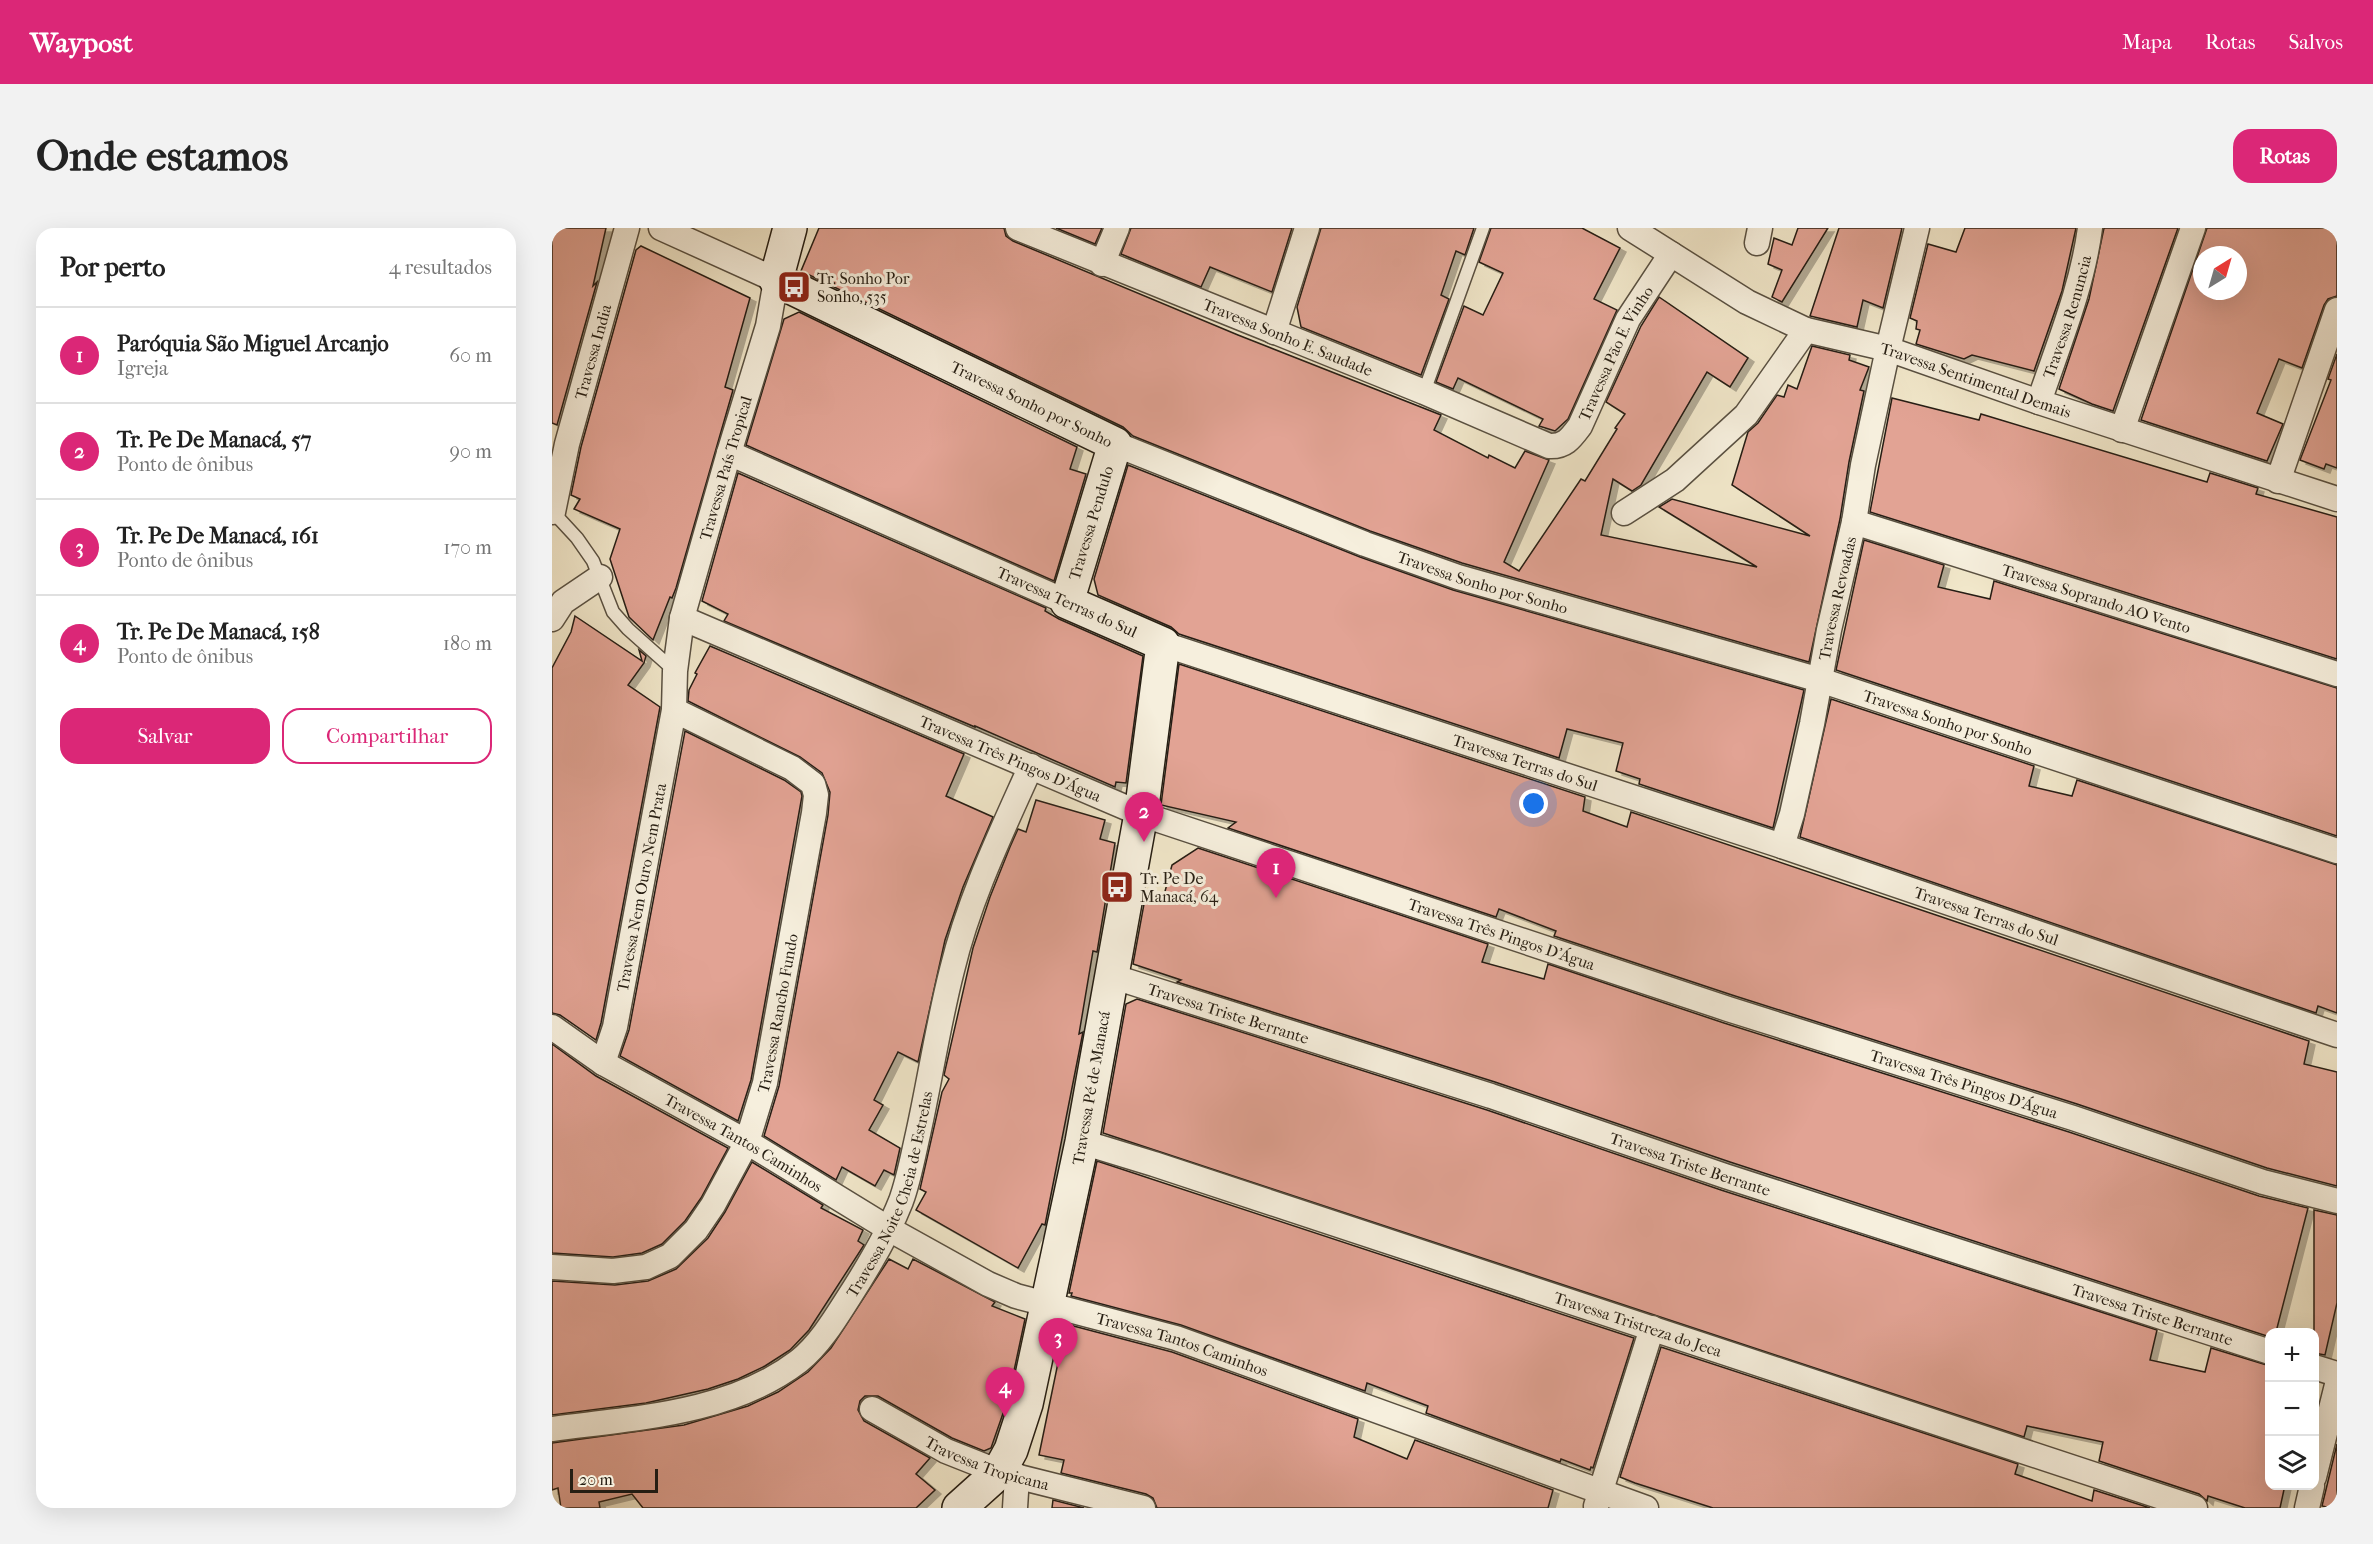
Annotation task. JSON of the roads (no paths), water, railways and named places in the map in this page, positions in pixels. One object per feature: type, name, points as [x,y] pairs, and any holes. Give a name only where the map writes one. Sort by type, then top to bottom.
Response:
[{"type":"street","name":"Travessa India","points":[[552,512],[559,441],[627,228]]},
{"type":"street","name":"Travessa Sonho por Sonho","points":[[661,228],[776,280],[1115,444],[1365,544],[1458,577],[1821,680],[2337,851]]},
{"type":"street","name":"Travessa País Tropical","points":[[674,710],[675,672],[682,618],[768,326],[776,280],[790,228]]},
{"type":"street","name":"Travessa Sonho E. Saudade","points":[[1018,228],[1557,447]]},
{"type":"street","points":[[1102,264],[1118,228]]},
{"type":"street","points":[[1274,332],[1307,228]]},
{"type":"street","name":"Travessa Sentimental Demais","points":[[1629,228],[1747,302],[1806,330],[1888,349],[2038,402],[2337,499]]},
{"type":"street","name":"Travessa Revoadas","points":[[1782,846],[1792,814],[1821,680],[1829,630],[1854,522],[1863,465],[1917,228]]},
{"type":"street","name":"Travessa Renuncia","points":[[2038,402],[2075,299],[2086,259],[2090,228]]},
{"type":"street","points":[[2122,430],[2193,228]]},
{"type":"street","name":"Travessa Pão E. Vinho","points":[[1557,447],[1564,445],[1580,426],[1628,319],[1671,254]]},
{"type":"street","points":[[2278,481],[2337,310]]},
{"type":"street","points":[[1624,513],[1675,480],[1746,415],[1806,330]]},
{"type":"street","name":"Travessa Pendulo","points":[[1066,602],[1115,444]]},
{"type":"street","name":"Travessa Terras do Sul","points":[[729,453],[1163,644],[1782,846],[2337,1035]]},
{"type":"street","name":"Travessa Soprando AO Vento","points":[[1854,522],[2337,674]]},
{"type":"street","points":[[552,619],[563,602],[600,577]]},
{"type":"street","name":"Travessa Três Pingos D'Água","points":[[682,618],[1141,814],[2263,1182],[2337,1201]]},
{"type":"street","name":"Travessa Pé de Manacá","points":[[959,1508],[1008,1474],[1011,1450],[1026,1404],[1082,1142],[1141,814],[1163,644]]},
{"type":"street","name":"Travessa Nem Ouro Nem Prata","points":[[603,1064],[615,1027],[674,710]]},
{"type":"street","name":"Travessa Rancho Fundo","points":[[552,1267],[613,1271],[646,1267],[670,1257],[696,1230],[713,1205],[747,1142],[765,1083],[816,795],[809,779],[792,768],[674,710]]},
{"type":"street","name":"Travessa Noite Cheia de Estrelas","points":[[552,1429],[704,1406],[744,1391],[778,1374],[799,1360],[831,1326],[889,1229],[901,1200],[909,1173],[951,971],[964,926],[993,851],[1031,766]]},
{"type":"street","name":"Travessa Triste Berrante","points":[[1111,976],[1491,1096],[1736,1180],[2265,1350]]},
{"type":"street","name":"Travessa Tantos Caminhos","points":[[552,1028],[603,1064],[747,1142],[889,1229],[988,1284],[1016,1296],[1176,1338],[1598,1500],[1646,1508]]},
{"type":"street","name":"Travessa Tristreza do Jeca","points":[[1082,1142],[2195,1508]]},
{"type":"street","points":[[1598,1500],[1652,1328]]},
{"type":"street","points":[[2319,1369],[2337,1374]]},
{"type":"street","points":[[2319,1457],[2337,1385]]},
{"type":"street","name":"Travessa Tropicana","points":[[872,1409],[946,1451],[1008,1474],[1143,1508]]},
{"type":"street","points":[[1008,1474],[1015,1508]]},
{"type":"street","points":[[2307,1508],[2312,1490]]},
{"type":"lane","points":[[1424,392],[1483,228]]},
{"type":"lane","points":[[552,512],[577,538],[593,561],[613,612],[627,629],[675,672]]},
{"type":"place","name":"Tr. Sonho Por Sonho, 535","points":[[794,287]]},
{"type":"place","name":"Tr. Pe De Manacá, 57","points":[[1144,842]]},
{"type":"place","name":"Tr. Pe De Manacá, 64","points":[[1117,887]]},
{"type":"place","name":"Paróquia São Miguel Arcanjo","points":[[1276,898]]},
{"type":"place","name":"Tr. Pe De Manacá, 161","points":[[1058,1368]]},
{"type":"place","name":"Tr. Pe De Manacá, 158","points":[[1005,1417]]}]
